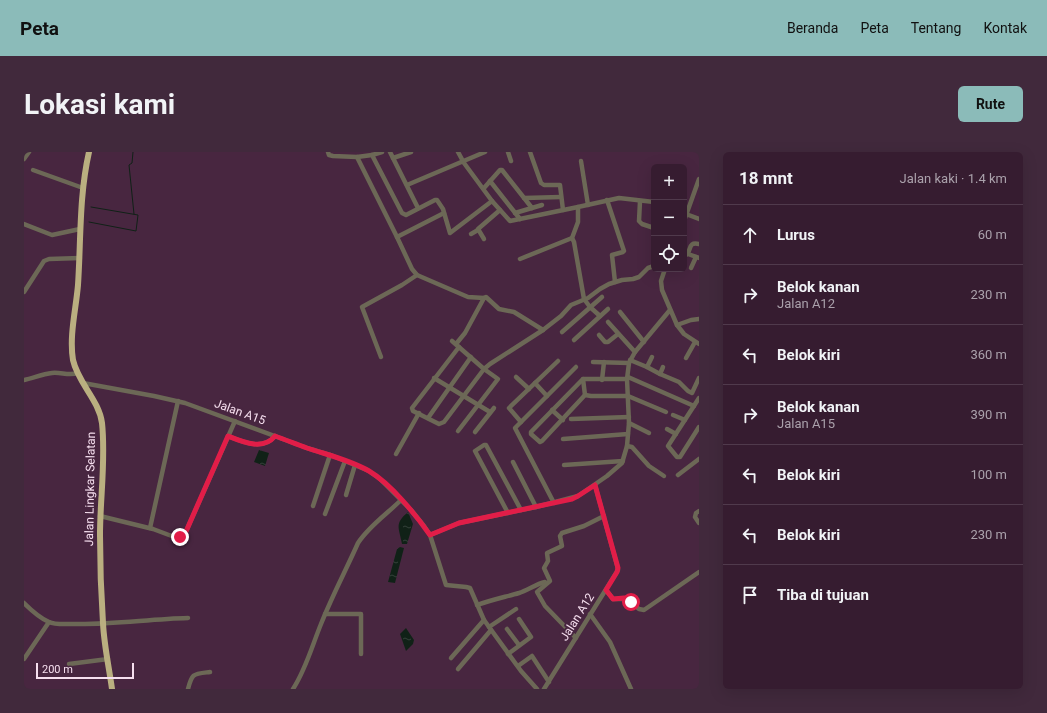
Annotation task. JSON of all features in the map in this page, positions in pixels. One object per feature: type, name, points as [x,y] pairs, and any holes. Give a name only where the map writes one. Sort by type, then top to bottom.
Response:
[{"type":"highway","name":"Jalan Lingkar Selatan","points":[[89,152],[82,188],[80,258],[72,348],[74,365],[93,400],[101,421],[103,465],[100,516],[103,624],[112,689]]},
{"type":"street","points":[[24,159],[29,152]]},
{"type":"street","points":[[328,152],[329,155],[332,156],[357,158],[382,152]]},
{"type":"street","points":[[390,152],[418,208]]},
{"type":"street","points":[[393,158],[411,152]]},
{"type":"street","points":[[458,152],[492,201],[510,221],[619,198],[651,202]]},
{"type":"street","points":[[407,185],[485,152]]},
{"type":"street","points":[[508,152],[511,161]]},
{"type":"street","points":[[530,152],[541,183],[544,185],[560,184],[563,210]]},
{"type":"street","points":[[372,155],[402,213],[406,215],[418,208],[438,200],[444,213],[449,233],[451,234],[492,201]]},
{"type":"street","points":[[357,158],[412,269],[417,275],[468,297],[486,297],[499,308],[516,313],[543,330]]},
{"type":"street","points":[[581,161],[588,205]]},
{"type":"street","points":[[33,170],[82,188]]},
{"type":"street","points":[[484,188],[502,170],[532,208]]},
{"type":"street","points":[[687,212],[699,179]]},
{"type":"street","points":[[490,181],[520,219]]},
{"type":"street","points":[[524,198],[561,197]]},
{"type":"street","points":[[607,200],[624,250],[623,252],[613,254],[612,256],[615,282]]},
{"type":"street","points":[[640,201],[639,221],[642,224],[651,227]]},
{"type":"street","points":[[515,212],[542,205]]},
{"type":"street","points":[[578,207],[578,222],[572,238],[584,299],[600,316]]},
{"type":"street","points":[[471,234],[478,230],[500,210]]},
{"type":"street","points":[[397,237],[444,213]]},
{"type":"street","points":[[687,215],[699,219]]},
{"type":"street","points":[[24,224],[52,235],[80,229]]},
{"type":"street","points":[[478,230],[484,238]]},
{"type":"street","points":[[520,259],[572,238]]},
{"type":"street","points":[[687,253],[692,244],[699,244]]},
{"type":"street","points":[[687,255],[697,257],[691,268]]},
{"type":"street","points":[[24,292],[44,261],[49,259],[80,258]]},
{"type":"street","points":[[484,298],[458,346],[412,408],[413,410],[439,424],[442,424],[484,369],[543,330],[561,316],[571,305],[588,298],[600,289],[615,282],[639,277],[651,267]]},
{"type":"street","points":[[664,272],[661,284],[663,294],[670,310],[677,325],[684,334],[697,343],[686,358]]},
{"type":"street","points":[[381,357],[362,307],[417,275]]},
{"type":"street","points":[[562,332],[602,297]]},
{"type":"street","points":[[574,340],[608,309]]},
{"type":"street","points":[[430,535],[459,523],[536,507],[578,496],[608,476],[623,461],[627,446],[629,417],[627,378],[630,361],[635,352],[670,310]]},
{"type":"street","points":[[620,312],[644,342]]},
{"type":"street","points":[[677,325],[699,319]]},
{"type":"street","points":[[608,322],[635,352]]},
{"type":"street","points":[[599,335],[605,342],[608,342],[618,334]]},
{"type":"street","points":[[452,340],[498,380],[458,431]]},
{"type":"street","points":[[428,418],[471,357]]},
{"type":"street","points":[[647,368],[652,357]]},
{"type":"street","points":[[521,422],[509,408],[558,361]]},
{"type":"street","points":[[593,362],[630,361],[679,382],[688,391],[699,397],[668,446],[678,458],[699,427]]},
{"type":"street","points":[[602,380],[604,362]]},
{"type":"street","points":[[554,502],[515,428],[576,367]]},
{"type":"street","points":[[660,374],[663,367]]},
{"type":"street","points":[[24,380],[49,374],[70,375],[78,373]]},
{"type":"street","points":[[516,376],[529,389]]},
{"type":"street","points":[[434,378],[490,412]]},
{"type":"street","points":[[583,379],[585,395],[563,420],[540,442],[531,434],[531,432],[583,379],[602,380],[627,378],[694,406]]},
{"type":"street","points":[[692,393],[699,378]]},
{"type":"street","name":"Jalan A15","points":[[83,383],[178,401],[330,455],[369,471],[380,479],[411,510],[430,535],[446,585],[468,587],[477,605]]},
{"type":"street","points":[[535,383],[547,396]]},
{"type":"street","points":[[585,395],[628,396],[666,412]]},
{"type":"street","points":[[150,528],[178,401]]},
{"type":"street","points":[[475,432],[494,408]]},
{"type":"street","points":[[552,410],[563,420]]},
{"type":"street","points":[[396,454],[419,413]]},
{"type":"street","points":[[673,415],[685,420]]},
{"type":"street","points":[[571,419],[629,417]]},
{"type":"street","points":[[100,516],[150,528],[177,538],[184,536],[235,421]]},
{"type":"street","points":[[629,423],[649,433]]},
{"type":"street","points":[[667,429],[676,434]]},
{"type":"street","points":[[563,439],[628,434]]},
{"type":"street","points":[[228,436],[246,443],[258,444],[270,441],[275,436]]},
{"type":"street","points":[[508,513],[475,451],[484,445],[486,445],[521,510]]},
{"type":"street","points":[[627,446],[632,447],[649,466],[664,476]]},
{"type":"street","points":[[313,506],[330,455]]},
{"type":"street","points":[[678,475],[699,458]]},
{"type":"street","points":[[325,514],[345,461]]},
{"type":"street","points":[[564,465],[623,461]]},
{"type":"street","points":[[513,462],[536,507]]},
{"type":"street","points":[[346,495],[356,465]]},
{"type":"street","name":"Jalan A12","points":[[544,689],[606,590],[618,568],[595,485]]},
{"type":"street","points":[[293,689],[308,660],[314,640],[325,614],[358,543],[367,531],[401,500]]},
{"type":"street","points":[[699,511],[695,517],[699,523]]},
{"type":"street","points":[[576,638],[545,606],[537,592],[550,581],[544,568],[548,561],[547,553],[562,546],[560,536],[562,533],[584,526],[604,516]]},
{"type":"street","points":[[606,590],[613,599],[626,599],[639,609],[644,610],[699,572]]},
{"type":"street","points":[[537,689],[508,654],[490,629],[477,605],[520,593],[541,583],[545,582],[546,584]]},
{"type":"street","points":[[24,603],[35,613],[49,622],[62,624],[103,624],[188,618]]},
{"type":"street","points":[[458,669],[490,629],[516,609]]},
{"type":"street","points":[[325,614],[361,614],[361,654]]},
{"type":"street","points":[[590,614],[610,642],[631,689]]},
{"type":"street","points":[[508,654],[531,637],[519,619]]},
{"type":"street","points":[[451,658],[484,620]]},
{"type":"street","points":[[24,659],[49,622]]},
{"type":"street","points":[[507,629],[519,645]]},
{"type":"street","points":[[518,666],[532,656],[549,682]]},
{"type":"street","points":[[69,664],[108,659]]},
{"type":"street","points":[[188,689],[189,679],[196,674],[210,672]]},
{"type":"water","points":[[259,450],[269,453],[265,466],[254,462]]},
{"type":"water","points":[[408,512],[413,524],[407,544],[402,544],[399,523]]},
{"type":"water","points":[[400,547],[404,548],[395,583],[388,582],[397,549]]},
{"type":"water","points":[[406,628],[414,640],[413,644],[406,651],[400,634]]},
{"type":"waterway","points":[[133,152],[132,163],[129,165],[134,214]]},
{"type":"waterway","points":[[89,222],[136,231],[138,215],[91,207]]},
{"type":"route","points":[[180,537],[184,536],[228,436],[246,443],[263,444],[270,441],[275,436],[333,456],[369,471],[380,479],[411,510],[430,535],[459,523],[572,499],[586,492],[595,485],[618,565],[617,572],[606,590],[615,600],[624,598],[631,602]]}]
